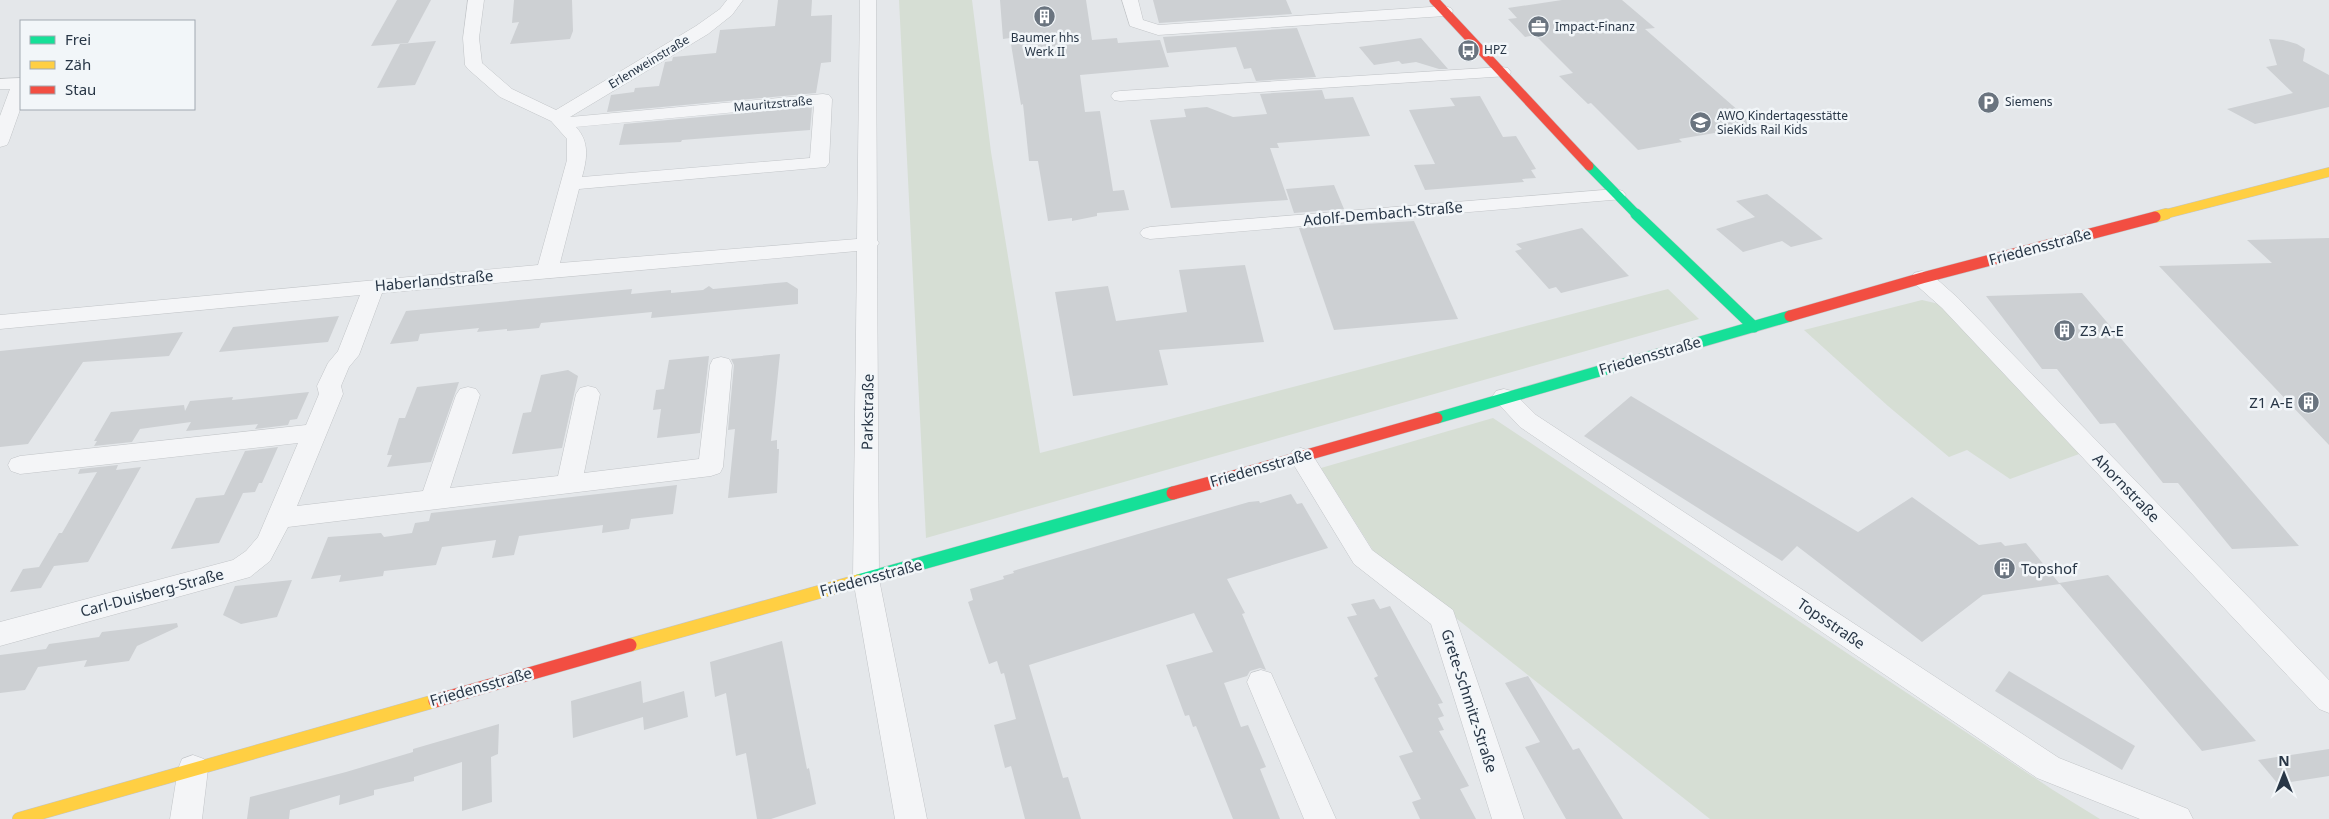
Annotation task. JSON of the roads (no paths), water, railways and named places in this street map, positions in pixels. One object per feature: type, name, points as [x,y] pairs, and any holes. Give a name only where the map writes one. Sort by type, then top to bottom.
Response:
[{"type":"street","points":[[476,0],[472,38],[474,65],[506,93],[560,120],[576,138],[577,160],[546,271]]},
{"type":"street","name":"Erlenweinstraße","points":[[560,120],[702,30],[726,12],[735,0]]},
{"type":"street","name":"Parkstraße","points":[[868,0],[869,243],[866,579],[911,819]]},
{"type":"street","points":[[1130,0],[1136,23],[1158,30],[1440,6],[1616,195],[1754,327]]},
{"type":"street","points":[[1120,96],[1502,72]]},
{"type":"street","points":[[0,84],[20,83]]},
{"type":"street","points":[[1,137],[20,86]]},
{"type":"street","name":"Mauritzstraße","points":[[560,120],[823,99],[819,163],[571,184]]},
{"type":"street","name":"Friedensstraße","points":[[19,819],[1301,457],[1922,278],[2329,172]]},
{"type":"street","name":"Adolf-Dembach-Straße","points":[[1150,233],[1616,195]]},
{"type":"street","name":"Haberlandstraße","points":[[0,322],[546,271],[843,247],[869,243]]},
{"type":"street","name":"Ahornstraße","points":[[1922,278],[1950,303],[2329,700]]},
{"type":"street","name":"Carl-Duisberg-Straße","points":[[0,634],[241,569],[256,560],[267,547],[313,433],[331,394],[329,386],[339,363],[348,354],[374,287]]},
{"type":"street","points":[[279,518],[711,466],[721,364]]},
{"type":"street","points":[[569,484],[588,394]]},
{"type":"street","points":[[433,500],[468,395]]},
{"type":"street","name":"Topsstraße","points":[[1504,397],[1528,421],[2048,768],[2177,819]]},
{"type":"street","points":[[20,464],[313,433]]},
{"type":"street","name":"Grete-Schmitz-Straße","points":[[1301,457],[1363,557],[1442,618],[1508,819]]},
{"type":"street","points":[[1261,682],[1320,819]]},
{"type":"street","points":[[186,819],[193,769]]},
{"type":"place","name":"Baumer hhs Werk II","points":[[1045,17]]},
{"type":"place","name":"Impact-Finanz","points":[[1539,27]]},
{"type":"place","name":"HPZ","points":[[1468,50]]},
{"type":"place","name":"Siemens","points":[[1989,102]]},
{"type":"place","name":"AWO Kindertagesstätte SieKids Rail Kids","points":[[1701,123]]},
{"type":"place","name":"Z3 A-E","points":[[2064,331]]},
{"type":"place","name":"Z1 A-E","points":[[2309,403]]},
{"type":"place","name":"Topshof","points":[[2005,569]]}]
